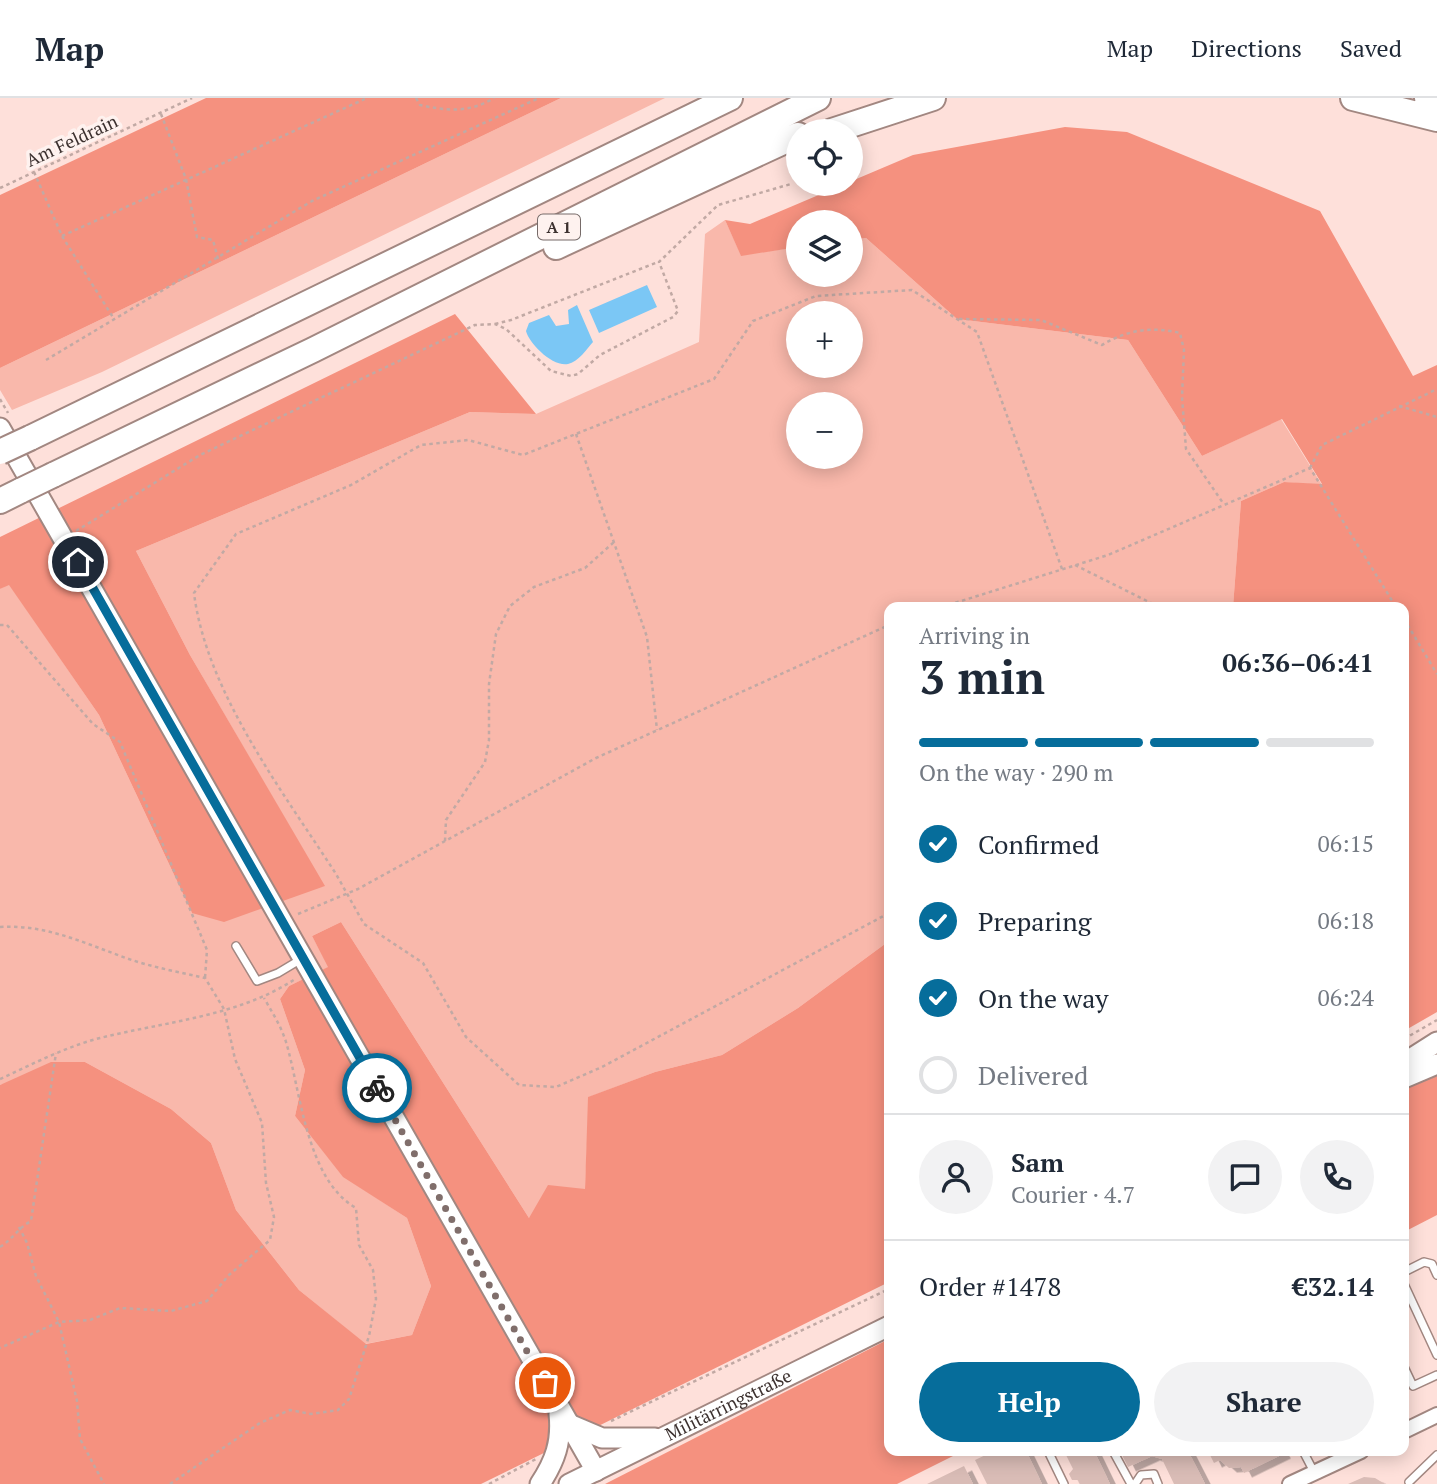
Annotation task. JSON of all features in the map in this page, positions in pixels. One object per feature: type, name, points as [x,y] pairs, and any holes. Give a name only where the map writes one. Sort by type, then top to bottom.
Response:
[{"type":"highway","name":"A 1","points":[[0,452],[730,98]]},
{"type":"highway","name":"A 1","points":[[0,501],[313,350],[818,98]]},
{"type":"highway","points":[[831,119],[876,98]]},
{"type":"highway","points":[[863,121],[933,98]]},
{"type":"highway","points":[[1353,98],[1437,119]]},
{"type":"highway","points":[[1427,98],[1437,101]]},
{"type":"highway","points":[[313,350],[329,352],[786,141]]},
{"type":"highway","points":[[736,164],[786,148]]},
{"type":"main road","points":[[0,428],[596,1471]]},
{"type":"main road","points":[[1409,1060],[1437,1042]]},
{"type":"main road","points":[[1409,1076],[1437,1064]]},
{"type":"main road","name":"Militärringstraße","points":[[569,1484],[884,1328]]},
{"type":"main road","points":[[540,1484],[556,1456],[561,1435],[558,1406]]},
{"type":"main road","points":[[568,1423],[602,1438],[663,1438]]},
{"type":"street","points":[[1409,1429],[1437,1415]]},
{"type":"street","points":[[1297,1483],[1350,1456]]},
{"type":"lane","points":[[236,946],[257,981],[306,963]]},
{"type":"lane","points":[[1409,1270],[1424,1262],[1432,1264],[1437,1275]]},
{"type":"lane","points":[[1409,1295],[1437,1355]]},
{"type":"lane","points":[[1409,1378],[1413,1386],[1437,1375]]},
{"type":"lane","points":[[1409,1482],[1437,1455]]},
{"type":"lane","points":[[1050,1456],[1064,1484]]},
{"type":"lane","points":[[1116,1456],[1133,1484],[1141,1475],[1154,1474],[1158,1484]]},
{"type":"lane","points":[[1306,1456],[1314,1473]]},
{"type":"path","name":"Am Feldrain","points":[[0,188],[192,98]]},
{"type":"path","points":[[62,236],[242,158],[367,98]]},
{"type":"path","points":[[416,98],[420,105],[447,111],[480,107],[494,98]]},
{"type":"path","points":[[46,360],[312,201],[539,98]]},
{"type":"path","points":[[160,113],[186,180],[197,237],[213,240],[218,259]]},
{"type":"path","points":[[34,172],[62,236],[115,320]]},
{"type":"path","points":[[63,537],[212,449],[475,325],[511,320],[659,262],[718,205],[786,185]]},
{"type":"path","points":[[495,324],[506,329],[551,371],[561,376],[578,374],[600,355],[673,317],[678,311],[659,262]]},
{"type":"path","points":[[884,916],[602,1067],[556,1087],[519,1085],[466,1037],[423,963],[364,924],[336,874],[246,734],[198,626],[194,593],[236,534],[351,485],[421,445],[468,440],[523,455],[713,379],[753,321],[816,296],[912,290],[977,332],[1062,569]]},
{"type":"path","points":[[957,319],[1041,320],[1102,345],[1122,332],[1162,328],[1180,333],[1184,350],[1182,397],[1186,449],[1223,503]]},
{"type":"path","points":[[959,602],[1108,555],[1223,503],[1310,468],[1322,444],[1437,389]]},
{"type":"path","points":[[1399,406],[1437,417]]},
{"type":"path","points":[[576,434],[647,637],[657,730]]},
{"type":"path","points":[[1310,468],[1393,602]]},
{"type":"path","points":[[445,841],[446,820],[485,762],[489,740],[489,684],[496,634],[510,606],[534,587],[586,568],[614,541]]},
{"type":"path","points":[[1075,565],[1148,602]]},
{"type":"path","points":[[0,625],[8,625],[93,724],[120,742],[207,950],[205,978],[224,1009],[235,1059],[262,1123],[266,1183],[274,1217],[270,1240],[229,1275],[207,1301],[171,1311],[120,1308],[90,1320],[59,1322],[0,1348]]},
{"type":"path","points":[[283,921],[345,894],[596,758],[884,627]]},
{"type":"path","points":[[1409,628],[1437,674]]},
{"type":"path","points":[[0,927],[36,928],[81,940],[128,959],[205,978]]},
{"type":"path","points":[[0,1079],[56,1053],[97,1039],[264,998],[306,963]]},
{"type":"path","points":[[170,1484],[260,1423],[290,1410],[311,1414],[338,1410],[349,1399],[369,1336],[376,1299],[373,1270],[359,1245],[356,1208],[338,1198],[308,1136],[286,1042],[264,998]]},
{"type":"path","points":[[1409,1036],[1437,1020]]},
{"type":"path","points":[[0,1247],[9,1241],[19,1227],[31,1221],[56,1053]]},
{"type":"path","points":[[19,1227],[36,1276],[59,1322],[76,1401],[80,1438],[104,1484]]},
{"type":"path","points":[[602,1438],[606,1424],[884,1291]]},
{"type":"path","points":[[489,1484],[546,1453],[556,1456]]},
{"type":"shaded area","points":[[206,98],[561,98],[0,368],[0,195]]},
{"type":"shaded area","points":[[561,98],[665,98],[102,372],[12,410],[0,390],[0,368]]},
{"type":"shaded area","points":[[1065,127],[1127,132],[1320,211],[1413,376],[1437,365],[1437,1012],[1409,1028],[1409,602],[1233,602],[1241,501],[1284,482],[1322,484],[1282,419],[1202,456],[1128,340],[957,319],[866,238],[863,238],[863,210],[786,210],[786,249],[741,256],[725,220],[750,224],[816,196],[863,196],[863,176],[913,155]]},
{"type":"shaded area","points":[[725,220],[741,255],[786,249],[786,287],[863,287],[863,238],[866,238],[957,319],[1128,340],[1202,456],[1281,419],[1322,485],[1284,482],[1241,501],[1233,602],[884,602],[884,945],[798,1008],[722,1055],[655,1072],[589,1097],[585,1189],[529,1218],[341,922],[312,936],[329,967],[289,986],[280,999],[305,1070],[295,1116],[343,1176],[407,1218],[431,1286],[412,1335],[365,1344],[299,1290],[236,1210],[211,1143],[171,1109],[85,1062],[0,1085],[0,589],[9,584],[99,715],[192,913],[324,886],[190,655],[136,551],[470,412],[536,414],[699,342],[705,234]]},
{"type":"shaded area","points":[[455,314],[536,414],[470,412],[136,551],[190,655],[325,886],[224,922],[192,913],[99,715],[9,585],[0,589],[0,537]]},
{"type":"shaded area","points":[[341,922],[529,1218],[548,1185],[585,1189],[588,1097],[655,1072],[722,1055],[798,1008],[884,945],[884,1284],[481,1484],[0,1484],[0,1085],[51,1062],[85,1062],[171,1109],[211,1143],[236,1210],[299,1290],[366,1344],[412,1335],[431,1286],[407,1218],[343,1177],[295,1116],[305,1070],[280,999],[289,986],[328,967],[312,936]]},
{"type":"shaded area","points":[[1437,1076],[1437,1215],[1409,1229],[1409,1087]]},
{"type":"shaded area","points":[[884,1342],[884,1456],[953,1456],[897,1484],[605,1484]]},
{"type":"water","points":[[647,285],[657,307],[599,333],[589,310]]},
{"type":"water","points":[[577,305],[593,342],[575,361],[568,364],[555,362],[542,353],[528,336],[526,331],[529,323],[549,315],[556,326],[569,324],[568,310]]},
{"type":"building","points":[[983,1456],[1028,1456],[1042,1484],[987,1484],[975,1460]]},
{"type":"building","points":[[1066,1456],[1096,1456],[1110,1484],[1080,1484],[1078,1480],[1072,1480],[1069,1474],[1073,1469]]},
{"type":"building","points":[[1122,1456],[1152,1456],[1128,1467]]},
{"type":"building","points":[[1152,1456],[1191,1456],[1205,1484],[1174,1484],[1162,1459]]},
{"type":"building","points":[[1210,1456],[1279,1456],[1244,1473],[1241,1467],[1229,1468],[1220,1460],[1214,1463]]},
{"type":"building","points":[[964,1466],[973,1484],[927,1484]]},
{"type":"building","points":[[1364,1477],[1375,1478],[1385,1484],[1348,1484]]},
{"type":"way so far","points":[[377,1088],[545,1383]]},
{"type":"route","points":[[78,562],[377,1088]]}]
